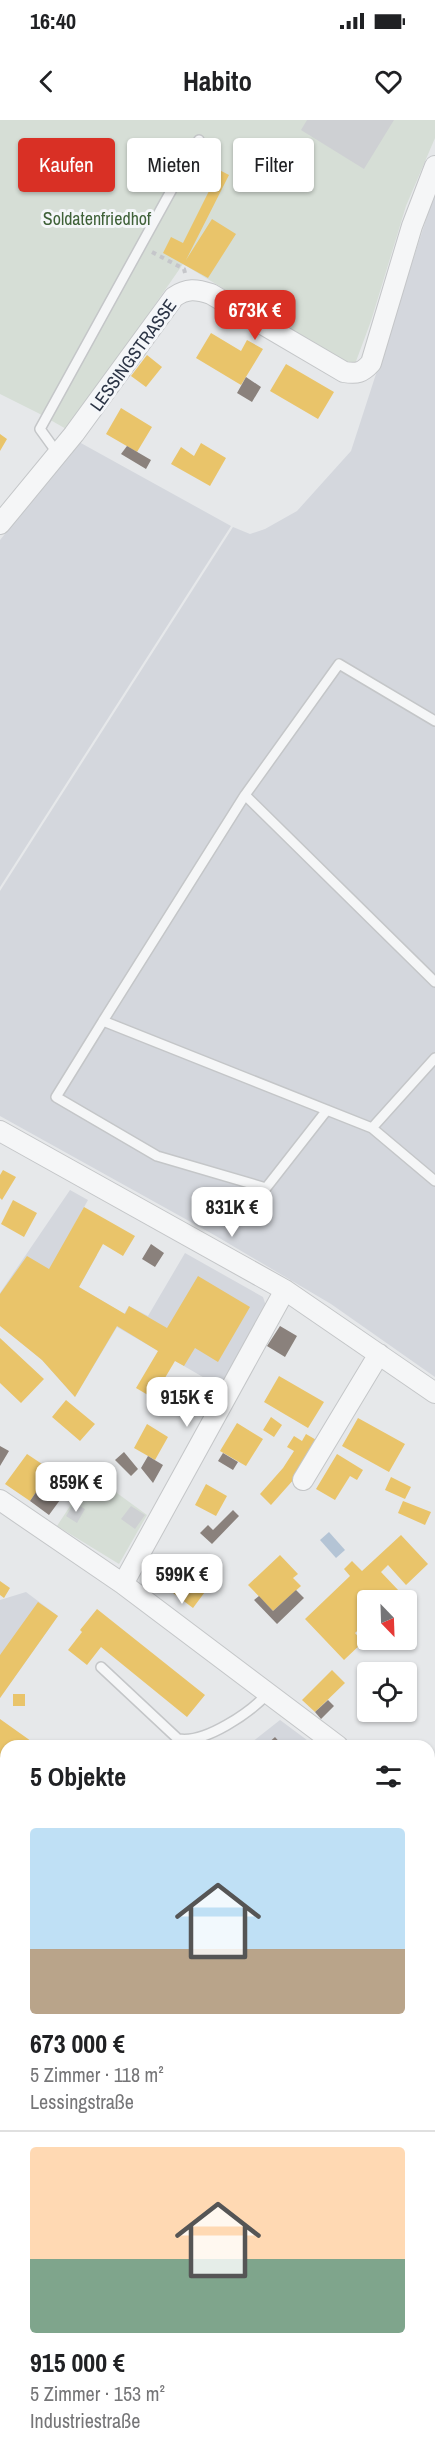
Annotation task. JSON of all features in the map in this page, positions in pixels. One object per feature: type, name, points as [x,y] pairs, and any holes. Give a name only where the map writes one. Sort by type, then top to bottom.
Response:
[{"type":"street","name":"LESSINGSTRASSE","points":[[0,524],[58,454],[174,297],[182,291],[191,289],[211,294],[344,372],[357,374],[364,371],[371,363],[412,226],[435,166]]},
{"type":"street","points":[[0,1131],[285,1290],[435,1393]]},
{"type":"street","points":[[123,1584],[285,1290]]},
{"type":"street","points":[[303,1480],[379,1354]]},
{"type":"street","points":[[0,1500],[123,1584],[330,1740]]},
{"type":"lane","points":[[58,454],[40,429],[171,192]]},
{"type":"lane","points":[[327,1110],[266,1188],[157,1156],[56,1097],[245,795],[339,664],[435,720]]},
{"type":"lane","points":[[245,795],[435,982]]},
{"type":"lane","points":[[103,1021],[372,1128],[435,1181]]},
{"type":"lane","points":[[372,1128],[435,1058]]},
{"type":"lane","points":[[101,1667],[178,1739],[184,1740]]},
{"type":"lane","points":[[191,1740],[235,1720],[254,1708],[268,1693]]},
{"type":"path","points":[[141,246],[184,269],[191,289]]},
{"type":"shaded area","points":[[435,192],[435,1377],[331,1304],[216,1236],[0,1116],[0,891],[233,527],[250,534],[265,529],[297,511],[351,451]]},
{"type":"shaded area","points":[[79,442],[231,526],[0,887],[0,540]]},
{"type":"shaded area","points":[[70,1190],[88,1200],[67,1238],[97,1255],[79,1287],[124,1314],[129,1306],[148,1316],[185,1253],[263,1297],[266,1306],[220,1387],[117,1327],[75,1397],[42,1360],[0,1325],[0,1293]]},
{"type":"shaded area","points":[[26,1592],[58,1616],[0,1698],[0,1600]]},
{"type":"shaded area","points":[[0,1719],[5,1740],[0,1740]]},
{"type":"shaded area","points":[[280,1720],[307,1740],[255,1740]]},
{"type":"green space","name":"Soldatenfriedhof","points":[[0,120],[435,120],[435,138],[406,206],[371,321],[355,364],[347,364],[183,264],[68,430],[0,394]]},
{"type":"green space","points":[[91,1474],[147,1515],[119,1564],[57,1526]]},
{"type":"water","points":[[329,1532],[345,1550],[336,1558],[320,1540]]},
{"type":"building: Wohnen","points":[[221,171],[229,175],[221,191]]},
{"type":"building: Wohnen","points":[[208,192],[220,192],[186,260],[212,219],[236,234],[208,278],[163,253],[171,237],[183,243]]},
{"type":"building: Wohnen","points":[[211,333],[241,351],[247,340],[263,349],[241,385],[196,358]]},
{"type":"building: Wohnen","points":[[147,355],[162,367],[146,387],[131,376]]},
{"type":"building: Wohnen","points":[[286,364],[334,392],[318,419],[270,391]]},
{"type":"building: Wohnen","points":[[121,408],[152,427],[137,452],[106,434]]},
{"type":"building: Wohnen","points":[[0,434],[7,439],[0,451]]},
{"type":"building: Wohnen","points":[[201,443],[226,458],[210,486],[171,464],[181,447],[194,456]]},
{"type":"building: Wohnen","points":[[3,1170],[16,1177],[2,1200],[0,1198],[0,1175]]},
{"type":"building: Wohnen","points":[[13,1200],[37,1213],[24,1237],[1,1224]]},
{"type":"building: Wohnen","points":[[84,1207],[135,1236],[123,1256],[103,1244],[79,1287],[125,1314],[129,1306],[167,1328],[198,1276],[250,1307],[218,1362],[195,1348],[184,1366],[175,1361],[153,1398],[136,1388],[158,1351],[117,1326],[75,1397],[42,1360],[0,1326],[0,1294],[27,1256],[49,1269]]},
{"type":"building: Wohnen","points":[[0,1338],[44,1379],[21,1403],[0,1383]]},
{"type":"building: Wohnen","points":[[279,1376],[324,1402],[308,1428],[264,1402]]},
{"type":"building: Wohnen","points":[[66,1400],[95,1424],[80,1441],[52,1417]]},
{"type":"building: Wohnen","points":[[271,1417],[282,1425],[274,1437],[263,1430]]},
{"type":"building: Wohnen","points":[[358,1418],[405,1444],[389,1472],[342,1446]]},
{"type":"building: Wohnen","points":[[237,1423],[263,1439],[246,1466],[220,1451]]},
{"type":"building: Wohnen","points":[[147,1424],[168,1437],[155,1460],[134,1448]]},
{"type":"building: Wohnen","points":[[306,1434],[318,1441],[295,1478],[271,1505],[260,1494],[283,1468],[294,1451],[287,1447],[294,1436],[302,1441]]},
{"type":"building: Wohnen","points":[[27,1454],[51,1470],[30,1501],[5,1484]]},
{"type":"building: Wohnen","points":[[337,1454],[363,1470],[357,1480],[350,1476],[335,1500],[316,1489]]},
{"type":"building: Wohnen","points":[[391,1477],[411,1487],[405,1499],[385,1490]]},
{"type":"building: Wohnen","points":[[206,1484],[227,1496],[216,1516],[195,1505]]},
{"type":"building: Wohnen","points":[[403,1501],[431,1512],[425,1525],[398,1513]]},
{"type":"building: Wohnen","points":[[401,1535],[428,1564],[406,1585],[388,1565],[381,1572],[398,1590],[357,1590],[357,1631],[355,1633],[357,1648],[344,1660],[305,1619],[350,1576],[344,1569],[352,1561],[362,1571]]},
{"type":"building: Wohnen","points":[[280,1555],[298,1574],[293,1578],[301,1586],[273,1611],[248,1585]]},
{"type":"building: Wohnen","points":[[175,1558],[189,1566],[194,1560],[216,1577],[193,1608],[157,1581]]},
{"type":"building: Wohnen","points":[[0,1581],[10,1588],[4,1598],[0,1595]]},
{"type":"building: Wohnen","points":[[38,1602],[58,1616],[0,1698],[0,1655]]},
{"type":"building: Wohnen","points":[[97,1609],[205,1695],[187,1717],[101,1647],[87,1665],[68,1650]]},
{"type":"building: Wohnen","points":[[332,1670],[345,1683],[315,1712],[302,1700]]},
{"type":"building: Wohnen","points":[[13,1694],[25,1694],[25,1706],[13,1706]]},
{"type":"building: Wohnen","points":[[0,1719],[30,1740],[0,1740]]},
{"type":"building: Industrie","points":[[246,377],[261,387],[252,402],[237,393]]},
{"type":"building: Industrie","points":[[127,446],[151,460],[146,469],[121,454]]},
{"type":"building: Industrie","points":[[151,1244],[164,1253],[155,1267],[142,1259]]},
{"type":"building: Industrie","points":[[280,1326],[297,1336],[285,1357],[267,1346]]},
{"type":"building: Industrie","points":[[0,1446],[9,1451],[0,1466]]},
{"type":"building: Industrie","points":[[124,1452],[138,1469],[131,1476],[115,1460]]},
{"type":"building: Industrie","points":[[223,1453],[238,1462],[233,1470],[218,1461]]},
{"type":"building: Industrie","points":[[148,1456],[163,1465],[153,1483],[141,1468]]},
{"type":"building: Industrie","points":[[51,1470],[71,1485],[49,1515],[30,1501]]},
{"type":"building: Industrie","points":[[233,1510],[239,1516],[212,1544],[200,1533],[208,1525],[213,1530]]},
{"type":"building: Industrie","points":[[296,1590],[304,1598],[277,1624],[254,1600],[259,1596],[273,1611]]},
{"type":"building: Industrie","points":[[328,1700],[334,1706],[321,1719],[315,1712]]},
{"type":"building: Sonstige","points":[[307,120],[394,120],[364,169],[301,130]]},
{"type":"building: Sonstige","points":[[74,1503],[85,1509],[77,1523],[66,1516]]},
{"type":"building: Sonstige","points":[[131,1506],[145,1515],[135,1529],[121,1519]]}]
